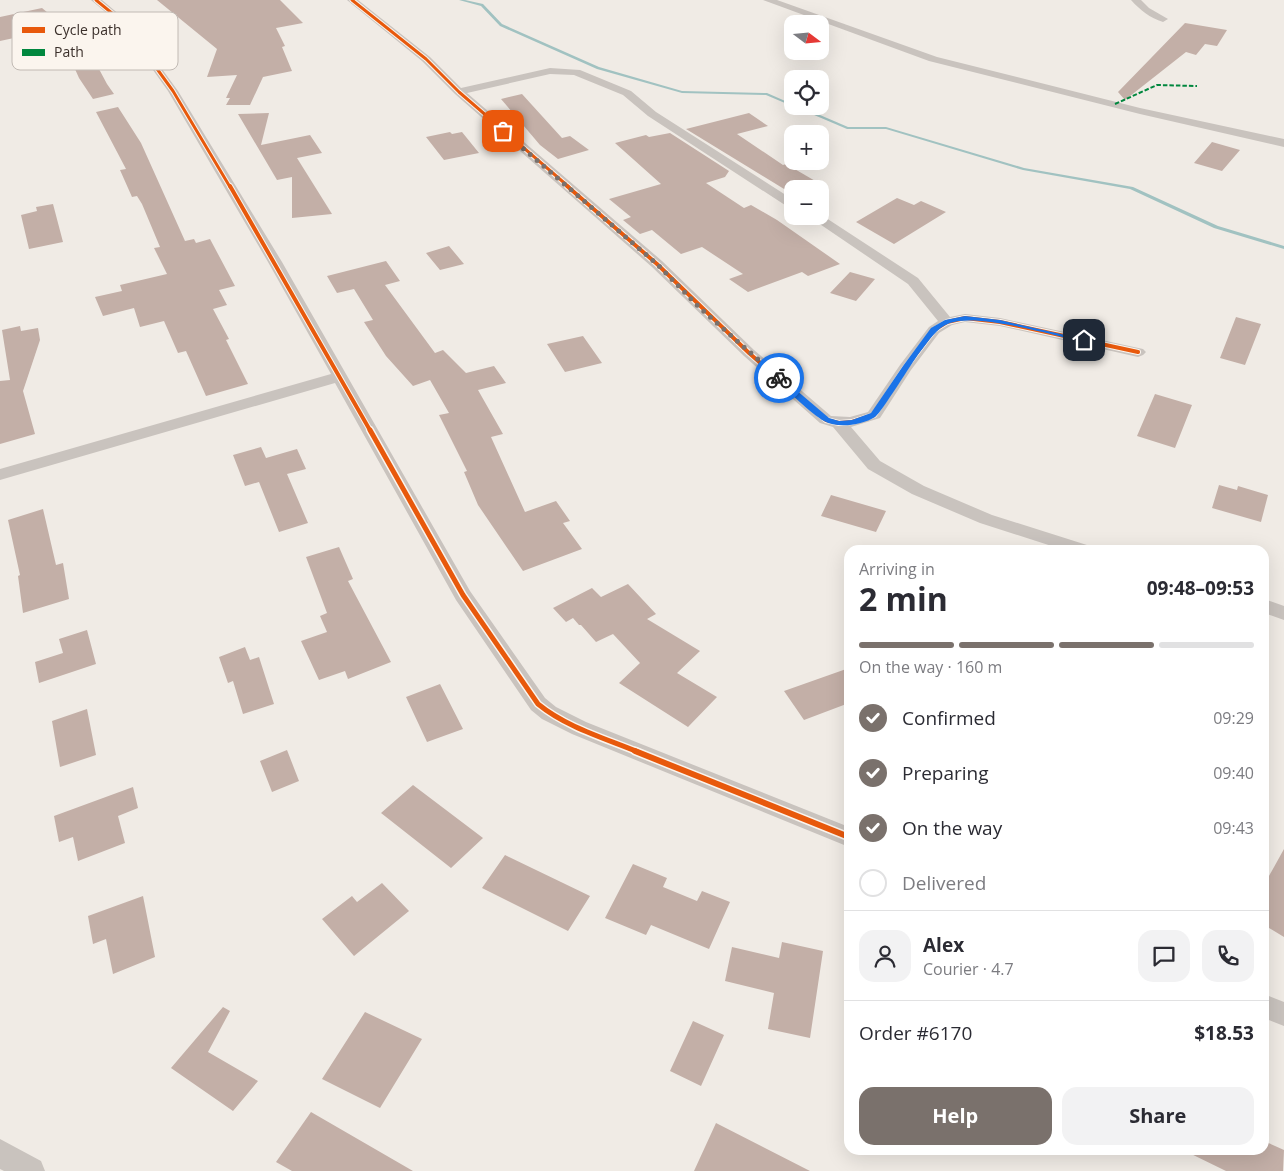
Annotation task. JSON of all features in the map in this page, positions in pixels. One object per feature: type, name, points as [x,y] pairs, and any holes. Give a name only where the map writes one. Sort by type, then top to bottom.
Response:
[{"type":"street","points":[[96,0],[111,12]]},
{"type":"street","points":[[352,0],[426,59],[459,92],[657,264],[708,314],[826,420],[839,423],[852,422],[874,415],[905,368],[934,330],[947,322],[965,318],[1000,322],[1138,352]]},
{"type":"street","points":[[768,0],[933,59],[1140,111],[1284,143]]},
{"type":"street","points":[[1136,0],[1146,10],[1163,19]]},
{"type":"street","points":[[158,70],[173,91],[275,262],[338,377],[463,595],[538,704],[549,713],[579,728],[844,835]]},
{"type":"street","points":[[459,92],[550,71],[576,72],[627,93],[660,119],[784,199]]},
{"type":"street","points":[[828,225],[913,281],[947,322]]},
{"type":"street","points":[[0,475],[338,377]]},
{"type":"street","points":[[839,423],[874,465],[918,490],[986,519],[1068,545]]},
{"type":"street","points":[[1269,608],[1284,613]]},
{"type":"street","points":[[1269,1008],[1284,1014]]},
{"type":"street","points":[[0,1153],[31,1171]]},
{"type":"building","points":[[157,0],[280,0],[303,23],[276,28],[285,46],[282,47],[292,71],[263,77],[250,105],[226,105],[230,98],[226,98],[237,75],[207,77],[217,49],[178,17],[178,12],[172,12]]},
{"type":"building","points":[[42,8],[47,12],[23,12]]},
{"type":"building","points":[[12,14],[12,38],[0,41],[0,17]]},
{"type":"building","points":[[1185,23],[1227,30],[1217,46],[1205,44],[1196,55],[1186,52],[1125,100],[1118,92]]},
{"type":"building","points":[[75,70],[100,70],[114,94],[93,99]]},
{"type":"building","points":[[522,94],[562,138],[570,136],[589,150],[558,159],[540,145],[501,99]]},
{"type":"building","points":[[118,107],[141,143],[185,241],[194,239],[196,243],[210,239],[235,286],[219,290],[227,305],[213,309],[229,339],[226,340],[248,384],[206,396],[186,351],[178,353],[164,321],[140,327],[134,308],[103,316],[95,297],[122,291],[120,285],[167,274],[154,248],[160,247],[142,204],[137,196],[132,197],[120,170],[126,169],[96,112]]},
{"type":"building","points":[[269,113],[261,145],[310,135],[322,153],[297,158],[332,214],[292,218],[292,177],[277,180],[238,114]]},
{"type":"building","points":[[749,113],[768,126],[737,134],[784,165],[784,170],[796,170],[814,180],[784,180],[784,189],[686,129]]},
{"type":"building","points":[[450,132],[452,134],[462,132],[479,153],[444,160],[426,137]]},
{"type":"building","points":[[670,133],[729,171],[725,177],[706,183],[744,208],[751,205],[777,220],[840,264],[808,276],[802,272],[748,292],[729,279],[743,274],[702,247],[681,254],[652,230],[640,234],[623,220],[631,217],[609,199],[661,184],[615,143],[646,135],[649,137]]},
{"type":"building","points":[[1212,142],[1240,150],[1222,171],[1194,163]]},
{"type":"building","points":[[897,198],[914,205],[921,201],[946,212],[894,244],[856,222]]},
{"type":"building","points":[[53,204],[63,242],[29,249],[21,215],[37,211],[36,207]]},
{"type":"building","points":[[449,246],[464,264],[440,270],[426,253]]},
{"type":"building","points":[[386,261],[400,281],[385,285],[435,353],[443,350],[466,373],[494,366],[506,383],[478,390],[503,434],[491,437],[525,512],[556,501],[570,521],[563,523],[582,549],[523,571],[478,505],[464,472],[467,471],[439,415],[449,413],[430,380],[413,386],[386,356],[364,322],[373,320],[354,289],[337,293],[327,276]]},
{"type":"building","points":[[850,272],[875,279],[856,301],[830,293]]},
{"type":"building","points":[[1236,317],[1261,324],[1245,365],[1220,358]]},
{"type":"building","points":[[20,326],[21,331],[38,328],[40,340],[23,391],[35,434],[0,444],[0,381],[10,380],[2,330]]},
{"type":"building","points":[[583,336],[602,363],[565,372],[547,344]]},
{"type":"building","points":[[1155,394],[1192,405],[1175,448],[1137,436]]},
{"type":"building","points":[[261,447],[266,458],[297,449],[306,469],[287,474],[308,523],[279,532],[259,482],[245,486],[233,455]]},
{"type":"building","points":[[1219,485],[1237,490],[1238,486],[1268,495],[1261,522],[1212,508]]},
{"type":"building","points":[[831,495],[886,511],[876,532],[821,516]]},
{"type":"building","points":[[43,509],[56,565],[63,563],[69,599],[23,613],[18,576],[20,575],[8,520]]},
{"type":"building","points":[[339,547],[353,579],[348,581],[391,662],[348,679],[345,671],[319,680],[301,641],[327,632],[320,616],[327,613],[306,557]]},
{"type":"building","points":[[628,584],[656,614],[647,619],[700,651],[677,673],[717,697],[688,727],[619,683],[640,663],[613,634],[596,642],[573,618],[566,622],[553,608],[592,588],[601,597]]},
{"type":"building","points":[[87,630],[96,664],[39,683],[35,662],[63,653],[59,639]]},
{"type":"building","points":[[245,647],[250,660],[259,657],[274,704],[243,714],[233,681],[228,683],[219,657]]},
{"type":"building","points":[[844,670],[844,705],[804,720],[784,691]]},
{"type":"building","points":[[440,684],[463,729],[427,742],[406,697]]},
{"type":"building","points":[[87,709],[96,755],[60,767],[52,721]]},
{"type":"building","points":[[287,750],[299,781],[272,792],[260,761]]},
{"type":"building","points":[[413,785],[483,838],[451,868],[381,813]]},
{"type":"building","points":[[133,787],[138,808],[118,816],[125,843],[78,861],[73,837],[59,842],[54,816]]},
{"type":"building","points":[[1284,849],[1284,937],[1269,928],[1269,876]]},
{"type":"building","points":[[505,855],[590,896],[568,931],[482,888]]},
{"type":"building","points":[[633,864],[667,878],[663,887],[697,901],[702,891],[730,902],[709,949],[651,925],[646,935],[605,918]]},
{"type":"building","points":[[382,883],[409,911],[354,956],[322,919],[352,896],[357,902]]},
{"type":"building","points":[[143,896],[155,957],[113,974],[106,939],[93,944],[88,916]]},
{"type":"building","points":[[782,942],[823,951],[810,1038],[768,1029],[774,993],[725,981],[732,947],[779,958]]},
{"type":"building","points":[[223,1007],[230,1011],[208,1052],[258,1081],[233,1111],[171,1068]]},
{"type":"building","points":[[365,1012],[422,1039],[380,1108],[322,1079]]},
{"type":"building","points":[[693,1021],[724,1035],[701,1086],[670,1071]]},
{"type":"building","points":[[311,1112],[413,1171],[292,1171],[276,1162]]},
{"type":"building","points":[[716,1123],[810,1171],[694,1171]]},
{"type":"building","points":[[1269,1143],[1284,1150],[1283,1171],[1226,1171],[1193,1155],[1269,1155]]},
{"type":"waterway","points":[[461,0],[482,5],[501,25],[598,68],[682,92],[767,94],[784,101]]},
{"type":"waterway","points":[[816,115],[847,128],[886,128],[1023,169],[1131,188],[1216,227],[1284,248]]},
{"type":"marked path","points":[[1115,104],[1157,85],[1197,86]]},
{"type":"cycle path","points":[[96,0],[111,12]]},
{"type":"cycle path","points":[[352,0],[426,59],[459,92],[657,264],[749,353],[826,420],[839,423],[852,422],[874,415],[905,368],[934,330],[947,322],[965,318],[1000,322],[1138,352]]},
{"type":"cycle path","points":[[158,70],[173,91],[275,262],[463,595],[538,704],[549,713],[579,728],[844,835]]},
{"type":"way so far","points":[[503,131],[657,264],[700,308],[779,378]]},
{"type":"route","points":[[779,378],[826,420],[839,423],[852,422],[874,415],[905,368],[934,330],[947,322],[965,318],[1000,322],[1084,340]]}]
